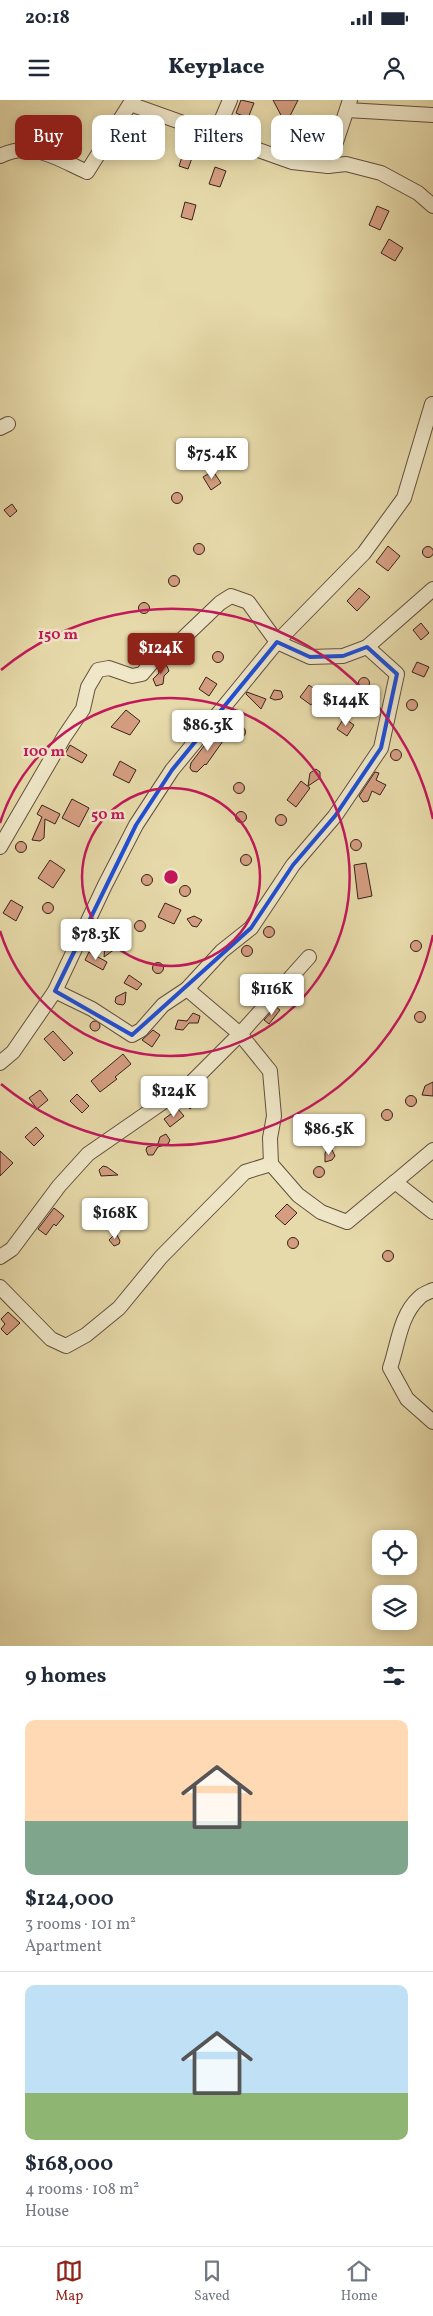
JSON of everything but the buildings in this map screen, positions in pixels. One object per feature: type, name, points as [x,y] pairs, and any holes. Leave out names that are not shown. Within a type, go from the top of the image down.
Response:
[{"type":"street","points":[[224,115],[230,100]]},
{"type":"street","points":[[0,156],[13,149],[38,150],[87,172],[128,101],[175,119]]},
{"type":"street","points":[[328,166],[349,105],[433,115]]},
{"type":"street","points":[[261,151],[292,162],[328,166],[346,164],[381,173],[418,194],[433,206]]},
{"type":"street","points":[[0,1063],[13,1052],[56,991],[105,885],[136,826],[172,770],[277,642],[364,553],[404,498],[432,404]]},
{"type":"street","points":[[0,847],[64,737],[83,709],[88,687],[98,670],[109,668],[132,676],[142,674],[153,660],[176,646],[220,603],[231,596],[248,602],[277,642],[310,657],[343,656],[367,647],[433,589]]},
{"type":"street","points":[[56,991],[92,1009],[132,1036],[141,1030],[162,1005],[187,989],[222,951],[250,928],[293,865],[335,816],[381,748],[397,674],[367,647]]},
{"type":"street","points":[[0,1257],[12,1249],[59,1186],[88,1154],[192,1082],[240,1034],[309,957]]},
{"type":"street","points":[[187,989],[240,1034],[270,1071],[274,1116],[270,1138],[271,1164],[298,1195],[321,1212],[347,1222],[433,1150]]},
{"type":"street","points":[[0,1287],[51,1339],[66,1346],[86,1335],[120,1308],[161,1257],[246,1172],[271,1164]]},
{"type":"street","points":[[395,1182],[433,1212]]},
{"type":"street","points":[[433,1290],[419,1298],[402,1324],[390,1368],[407,1398],[433,1422]]},
{"type":"highlighted area","points":[[277,642],[310,657],[343,656],[367,647],[397,674],[381,748],[335,816],[293,865],[251,928],[132,1035],[55,991],[136,825],[172,770]]}]
